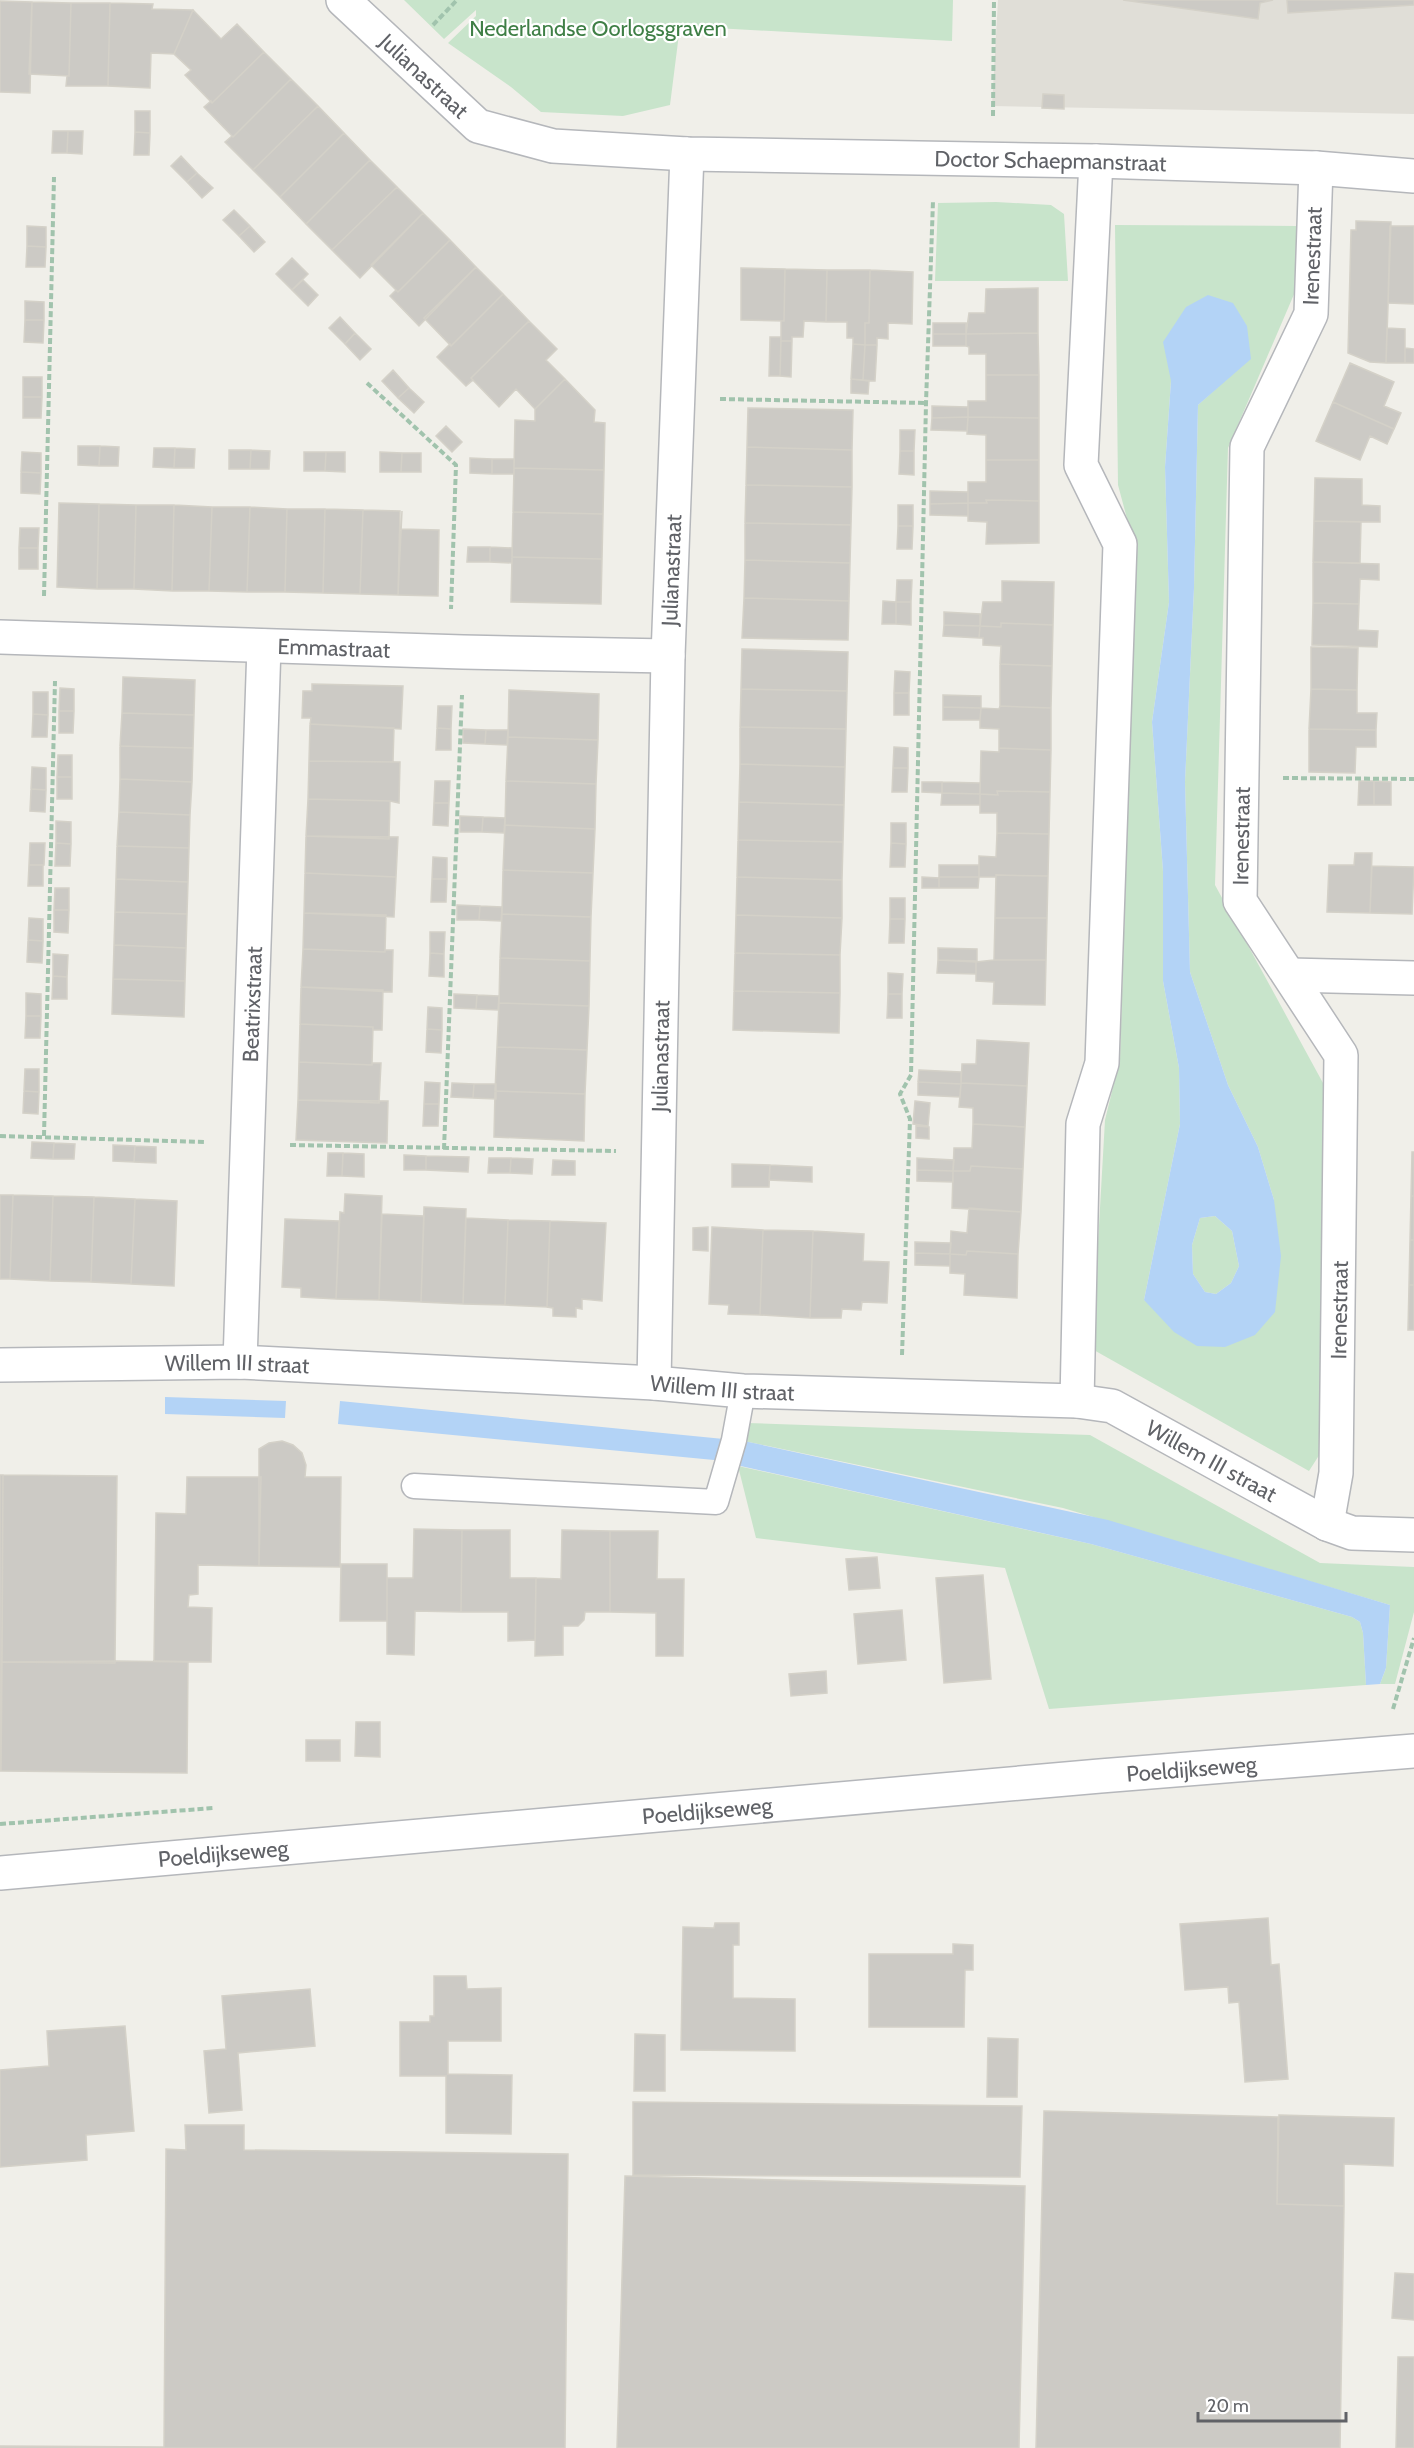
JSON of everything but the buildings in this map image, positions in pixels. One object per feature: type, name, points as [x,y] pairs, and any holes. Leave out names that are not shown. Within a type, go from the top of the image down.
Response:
[{"type":"street","name":"Julianastraat","points":[[343,0],[478,126],[553,146],[687,154],[668,656],[654,1383]]},
{"type":"street","name":"Doctor Schaepmanstraat","points":[[687,154],[1096,161],[1316,168],[1414,176]]},
{"type":"street","points":[[1077,1401],[1083,1124],[1102,1063],[1120,544],[1081,465],[1096,161]]},
{"type":"street","name":"Irenestraat","points":[[1316,168],[1311,314],[1247,447],[1240,901],[1341,1055],[1336,1473],[1327,1524]]},
{"type":"street","name":"Emmastraat","points":[[0,637],[457,652],[668,656]]},
{"type":"street","name":"Beatrixstraat","points":[[240,1362],[264,646]]},
{"type":"street","points":[[1290,975],[1414,978]]},
{"type":"street","name":"Willem III straat","points":[[0,1365],[240,1362],[654,1383],[743,1390],[1077,1401],[1113,1406],[1327,1524],[1352,1533],[1414,1535]]},
{"type":"street","name":"Poeldijkseweg","points":[[0,1873],[1089,1777],[1414,1751]]},
{"type":"lane","points":[[414,1486],[716,1502],[734,1440],[743,1390]]},
{"type":"path","points":[[992,158],[994,0]]},
{"type":"path","points":[[901,1394],[910,1119],[900,1094],[911,1075],[926,403],[934,158]]},
{"type":"path","points":[[44,1136],[54,177]]},
{"type":"path","points":[[368,383],[456,465],[457,652],[444,1149]]},
{"type":"path","points":[[679,398],[926,403]]},
{"type":"path","points":[[1242,777],[1414,779]]},
{"type":"path","points":[[0,1136],[444,1149],[658,1152]]},
{"type":"path","points":[[1392,1712],[1414,1638]]},
{"type":"shaded area","points":[[998,0],[1414,0],[1414,114],[992,106]]},
{"type":"green space","name":"Nederlandse Oorlogsgraven","points":[[404,0],[953,0],[952,41],[680,26],[670,105],[623,116],[541,112],[511,87],[448,43],[476,16],[476,10],[444,39]]},
{"type":"green space","points":[[996,202],[1051,205],[1064,214],[1068,281],[935,281],[938,203]]},
{"type":"green space","points":[[1115,225],[1296,226],[1298,285],[1228,448],[1215,885],[1329,1094],[1325,1446],[1309,1471],[1092,1349],[1105,1120],[1120,1059],[1136,552],[1118,485]],"holes":[[[1171,381],[1218,387],[1198,405],[1194,588],[1185,782],[1190,972],[1228,1085],[1258,1147],[1274,1200],[1225,1347],[1144,1300],[1180,1124],[1179,1068],[1163,981],[1163,871],[1152,722],[1169,602],[1165,467]]]},
{"type":"green space","points":[[1215,1216],[1232,1231],[1239,1266],[1231,1283],[1216,1294],[1205,1292],[1193,1274],[1192,1245],[1200,1218]]},
{"type":"green space","points":[[747,1423],[1090,1435],[1320,1563],[1414,1567],[1414,1612],[1395,1684],[1380,1684],[1386,1668],[1390,1605],[1063,1508],[744,1441]]},
{"type":"green space","points":[[738,1466],[1091,1544],[1352,1617],[1360,1622],[1363,1633],[1366,1685],[1049,1709],[1005,1568],[756,1538]]},
{"type":"water","points":[[1208,295],[1233,303],[1247,326],[1251,359],[1198,405],[1194,588],[1185,782],[1190,972],[1228,1085],[1258,1147],[1274,1200],[1281,1256],[1275,1312],[1255,1335],[1225,1347],[1197,1346],[1174,1332],[1144,1300],[1180,1124],[1179,1068],[1163,981],[1163,871],[1152,722],[1169,602],[1165,467],[1171,381],[1163,342],[1186,307]],"holes":[[[1215,1216],[1232,1231],[1239,1266],[1231,1283],[1216,1294],[1205,1292],[1193,1274],[1192,1245],[1200,1218]]]},
{"type":"water","points":[[165,1397],[286,1401],[285,1418],[165,1414]]},
{"type":"water","points":[[340,1401],[744,1441],[1108,1520],[1390,1605],[1386,1668],[1380,1684],[1366,1685],[1363,1633],[1360,1622],[1352,1617],[1091,1544],[714,1460],[338,1424]]}]
